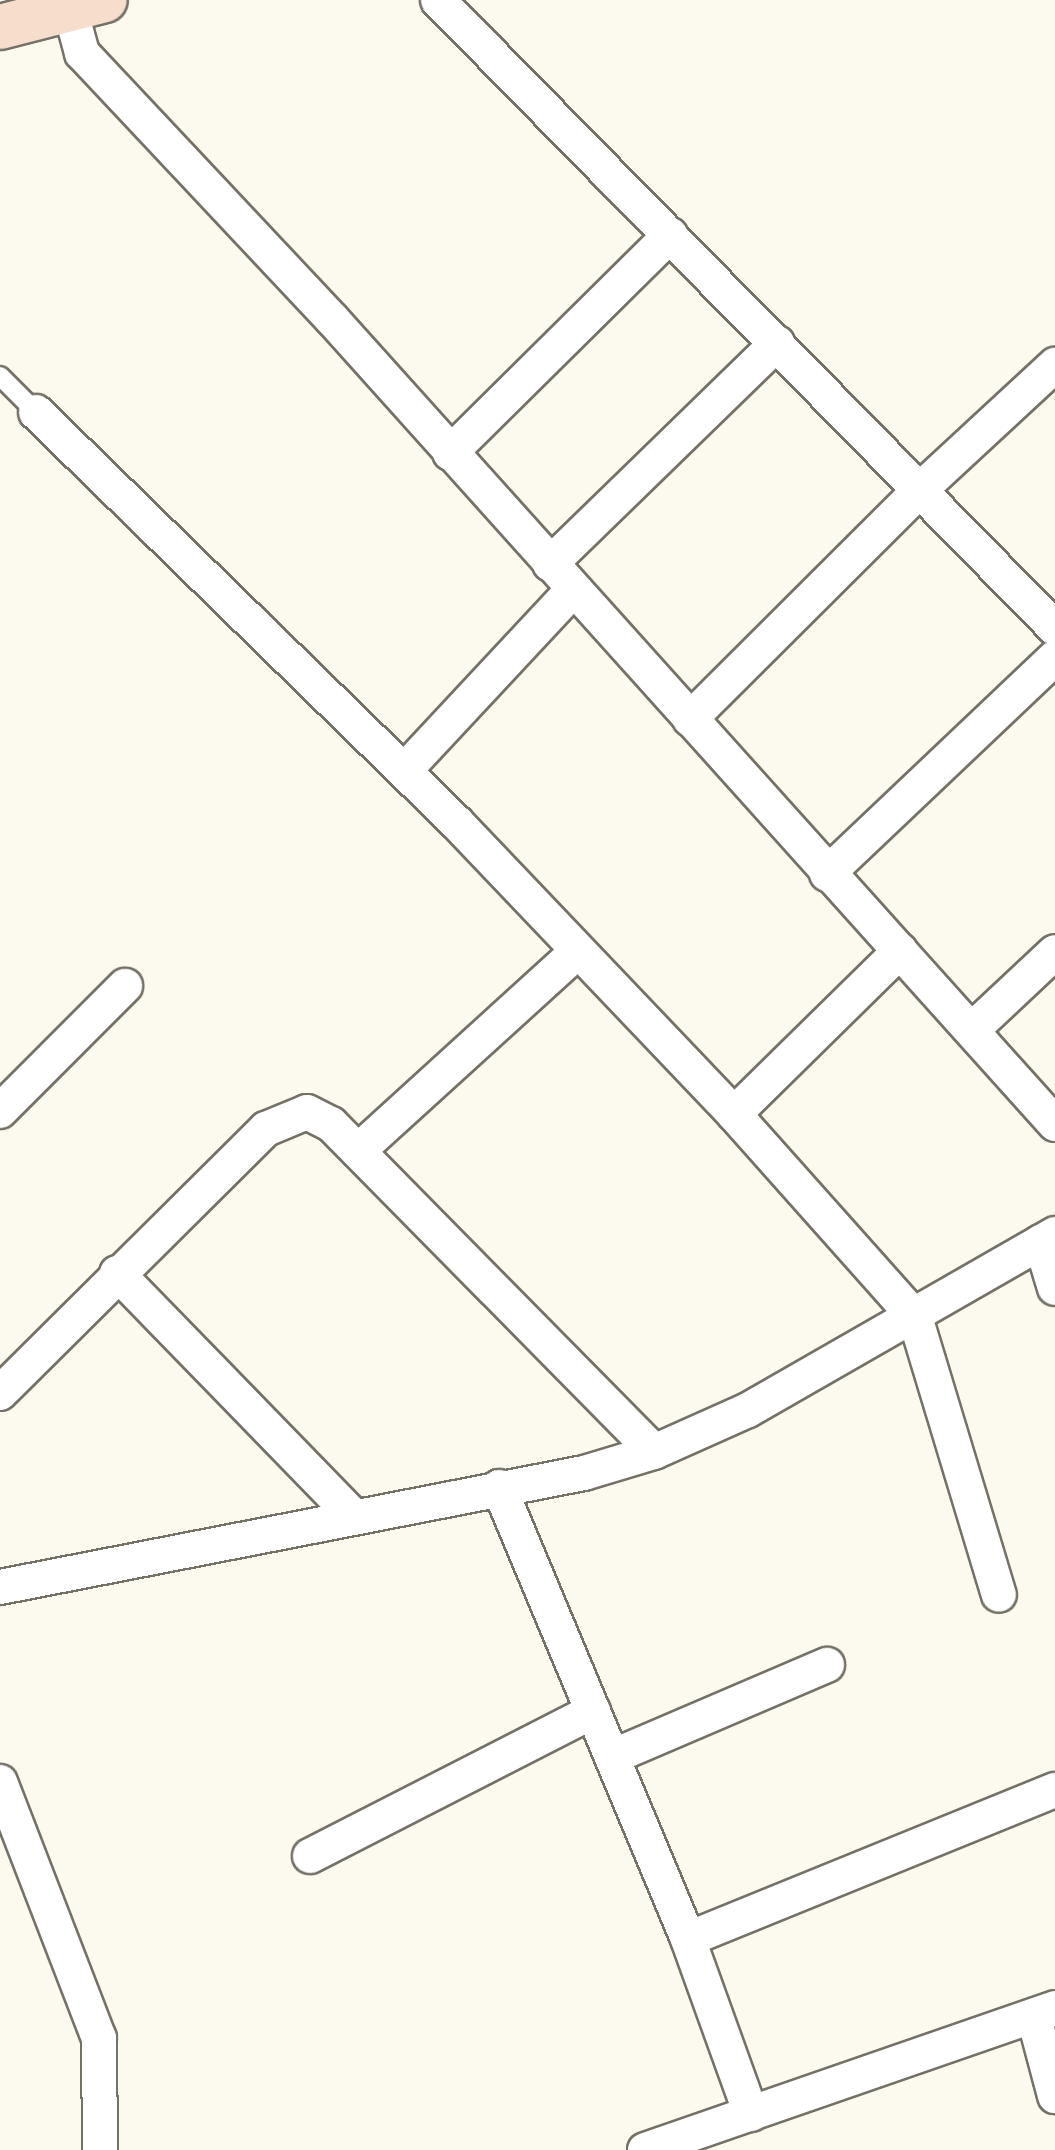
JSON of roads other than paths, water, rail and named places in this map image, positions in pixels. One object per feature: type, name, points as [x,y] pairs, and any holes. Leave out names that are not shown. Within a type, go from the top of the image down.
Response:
[{"type":"street","points":[[438,0],[1055,628]]},
{"type":"street","points":[[0,27],[88,5],[82,53],[450,453],[827,874],[973,1029],[1055,1124]]},
{"type":"street","points":[[450,453],[670,235]]},
{"type":"street","points":[[550,564],[777,343]]},
{"type":"street","points":[[690,719],[921,489],[1055,365]]},
{"type":"street","points":[[36,412],[405,770],[734,1114],[915,1317],[999,1595]]},
{"type":"street","points":[[405,770],[573,590]]},
{"type":"street","points":[[827,874],[1055,658]]},
{"type":"street","points":[[358,1151],[578,951]]},
{"type":"street","points":[[734,1114],[900,951]]},
{"type":"street","points":[[973,1029],[1055,952]]},
{"type":"street","points":[[0,1111],[125,986]]},
{"type":"street","points":[[0,1393],[117,1273],[266,1129],[307,1112],[331,1124],[654,1452]]},
{"type":"street","points":[[0,1587],[352,1515],[584,1473],[654,1452],[748,1410],[1048,1238],[1055,1288]]},
{"type":"street","points":[[117,1273],[352,1515]]},
{"type":"street","points":[[499,1487],[688,1939],[751,2114]]},
{"type":"street","points":[[612,1757],[827,1665]]},
{"type":"street","points":[[310,1856],[593,1711]]},
{"type":"street","points":[[0,1782],[99,2038],[100,2150]]},
{"type":"street","points":[[688,1939],[1055,1790]]},
{"type":"street","points":[[645,2150],[1044,2012],[1055,2096]]},
{"type":"lane","points":[[0,376],[36,412]]}]
